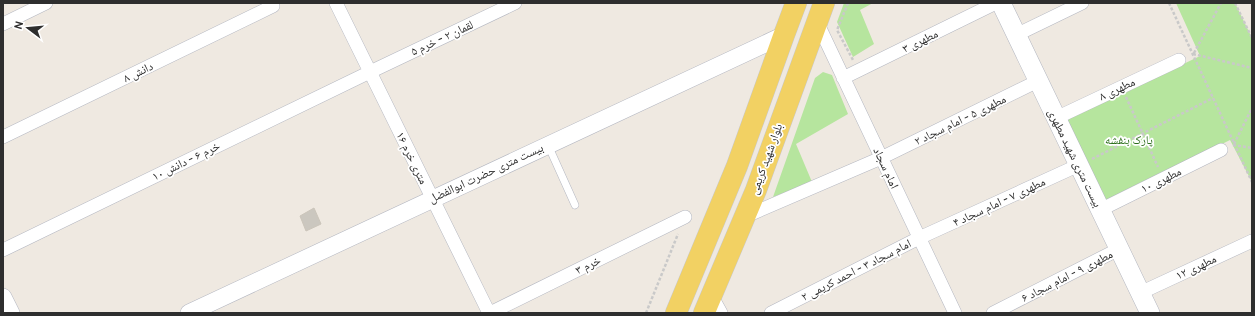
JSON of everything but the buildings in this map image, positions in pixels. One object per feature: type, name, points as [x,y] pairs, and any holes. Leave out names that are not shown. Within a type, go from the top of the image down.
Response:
[{"type":"main road","name":"بلوار شهید کریمی","points":[[676,313],[737,166],[796,3]]},
{"type":"main road","name":"بلوار شهید کریمی","points":[[712,307],[824,3]]},
{"type":"main road","name":"بیست متری شهید مطهری","points":[[1001,3],[1150,313]]},
{"type":"street","points":[[3,24],[46,3]]},
{"type":"street","name":"۱۶ متری خرم","points":[[336,3],[489,313]]},
{"type":"street","name":"لقمان ۲ - خرم ۵","points":[[370,72],[515,3]]},
{"type":"street","name":"مطهری ۳","points":[[843,78],[996,3]]},
{"type":"street","points":[[1016,35],[1082,3]]},
{"type":"street","name":"دانش ۸","points":[[3,137],[275,4]]},
{"type":"street","name":"امام سجاد","points":[[817,22],[955,313]]},
{"type":"street","name":"بیست متری حضرت ابوالفضل","points":[[189,313],[432,198],[784,35]]},
{"type":"street","name":"مطهری ۸","points":[[1056,118],[1179,60]]},
{"type":"street","name":"خرم ۶ - دانش ۱۰","points":[[3,250],[370,72]]},
{"type":"street","name":"مطهری ۵ - امام سجاد ۲","points":[[744,217],[881,158],[1038,81]]},
{"type":"street","name":"مطهری ۱۰","points":[[1100,210],[1221,150]]},
{"type":"street","name":"مطهری ۷ - امام سجاد ۴","points":[[920,238],[1079,165]]},
{"type":"street","name":"خرم ۳","points":[[489,313],[685,217]]},
{"type":"street","name":"امام سجاد ۳ - احمد کریمی ۲","points":[[771,313],[920,238]]},
{"type":"street","name":"مطهری ۱۲","points":[[1140,293],[1252,240]]},
{"type":"street","name":"مطهری ۹ - امام سجاد ۶","points":[[993,313],[1119,249]]},
{"type":"street","points":[[3,297],[11,313]]},
{"type":"lane","points":[[548,145],[575,206]]},
{"type":"path","points":[[848,3],[837,30],[858,71]]},
{"type":"path","points":[[1169,3],[1252,182]]},
{"type":"path","points":[[1193,54],[1221,3]]},
{"type":"path","points":[[1235,3],[1252,38]]},
{"type":"path","points":[[1179,60],[1193,54],[1252,68]]},
{"type":"path","points":[[1122,87],[1164,178]]},
{"type":"path","points":[[1079,165],[1213,98]]},
{"type":"path","points":[[1234,144],[1252,108]]},
{"type":"path","points":[[1234,144],[1252,148]]},
{"type":"path","points":[[646,313],[685,217]]},
{"type":"green space","points":[[844,3],[873,3],[860,10],[874,44],[853,57],[837,22]]},
{"type":"green space","name":"پارک بنفشه","points":[[1176,3],[1235,3],[1252,38],[1252,182],[1230,140],[1106,202],[1065,121],[1200,56]]},
{"type":"green space","points":[[823,72],[832,75],[848,114],[796,144],[812,182],[773,197],[815,78]]}]
